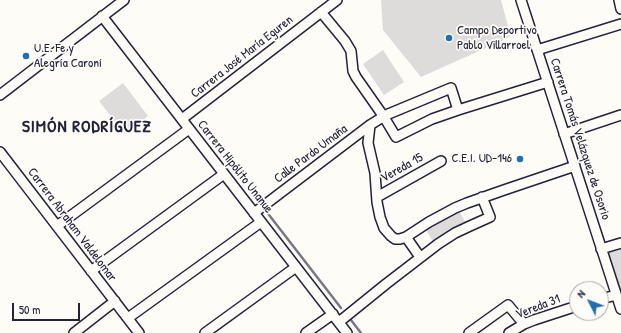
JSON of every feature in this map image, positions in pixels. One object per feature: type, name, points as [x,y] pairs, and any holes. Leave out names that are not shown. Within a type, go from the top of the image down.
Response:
[{"type":"street","points":[[0,95],[124,0]]},
{"type":"street","name":"Carrera José María Eguren","points":[[182,119],[337,0]]},
{"type":"street","name":"Carrera Tomás Velázquez de Osorio","points":[[521,0],[621,309]]},
{"type":"street","points":[[619,0],[621,9]]},
{"type":"street","points":[[321,12],[345,41],[350,51],[353,71],[356,77],[396,137],[422,124],[458,110],[548,82]]},
{"type":"street","name":"Carrera Hipólito Unanue","points":[[102,16],[347,333]]},
{"type":"street","points":[[537,50],[621,24]]},
{"type":"street","name":"Calle Pardo Umaña","points":[[254,213],[370,125],[384,117],[450,88],[458,110]]},
{"type":"street","points":[[564,134],[621,115]]},
{"type":"street","points":[[370,125],[368,143],[375,173],[380,218],[384,228],[395,239],[406,238],[429,222],[461,205],[575,166]]},
{"type":"street","points":[[57,226],[189,129]]},
{"type":"street","name":"Carrera Abraham Valdelomar","points":[[0,152],[139,333]]},
{"type":"street","name":"Vereda 15","points":[[377,197],[441,161]]},
{"type":"street","points":[[91,271],[224,174]]},
{"type":"street","points":[[339,322],[420,258],[455,233],[490,218],[482,197]]},
{"type":"street","points":[[128,318],[261,222]]},
{"type":"street","points":[[406,238],[420,258]]},
{"type":"street","points":[[602,249],[621,243]]},
{"type":"street","points":[[205,333],[296,267]]},
{"type":"street","points":[[609,296],[616,294]]},
{"type":"street","points":[[74,333],[115,301]]},
{"type":"street","name":"Vereda 31","points":[[469,333],[508,305],[524,324]]},
{"type":"street","name":"Vereda 31","points":[[509,333],[524,324],[569,308]]},
{"type":"street","points":[[306,333],[333,314]]},
{"type":"shaded area","name":"Campo Deportivo Pablo Villarroel","points":[[381,0],[501,0],[510,36],[421,77],[383,30]]},
{"type":"shaded area","points":[[383,50],[404,82],[384,95],[363,64]]},
{"type":"shaded area","points":[[123,83],[148,116],[125,134],[99,101]]},
{"type":"shaded area","points":[[458,209],[467,225],[434,244],[425,228]]},
{"type":"shaded area","points":[[621,243],[621,309],[601,249]]},
{"type":"waterway","points":[[266,211],[341,308]]},
{"type":"waterway","points":[[351,320],[361,333]]},
{"type":"place","name":"Campo Deportivo Pablo Villarroel","points":[[449,38]]},
{"type":"place","name":"U.E. Fe y Alegría Caroní","points":[[26,56]]},
{"type":"place","name":"C.E.I. UD-146","points":[[520,159]]},
{"type":"district","name":"SIMÓN RODRÍGUEZ","points":[[87,127]]}]
